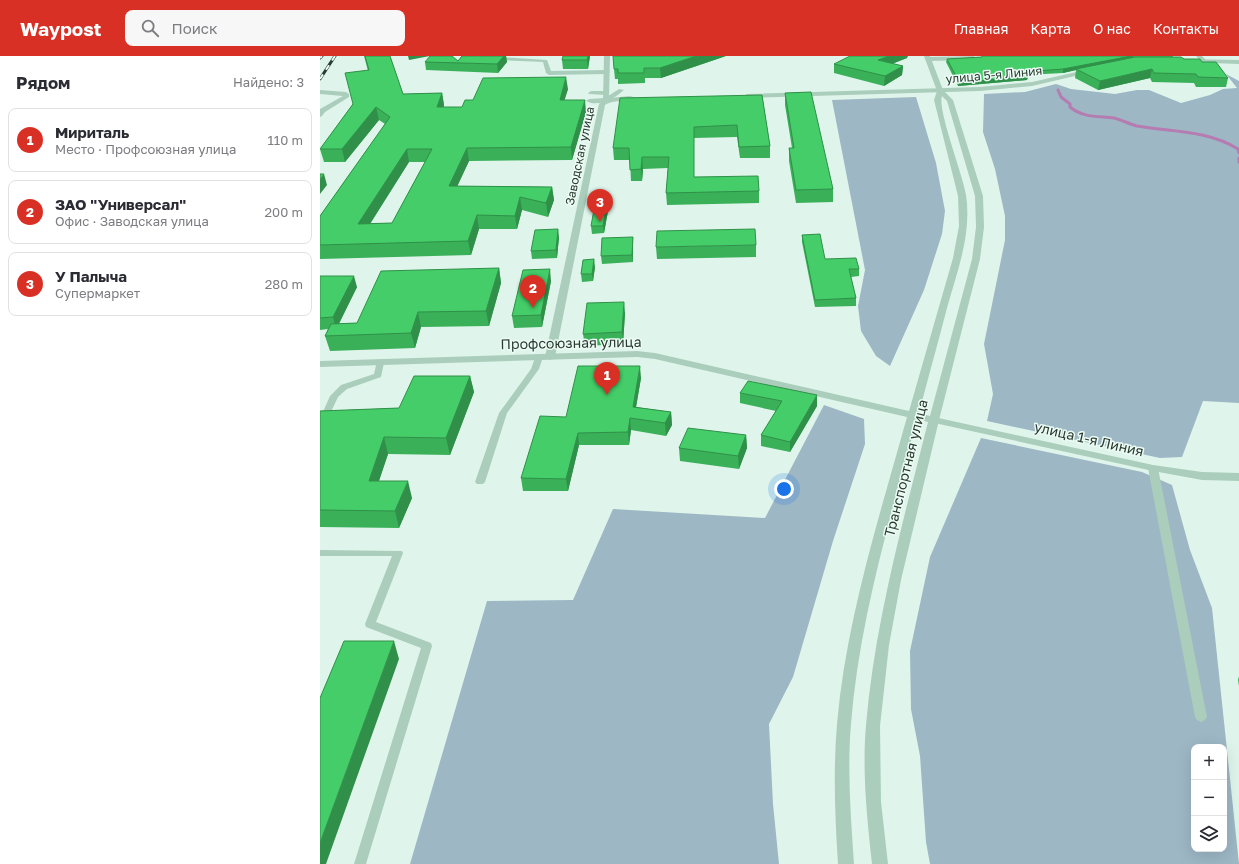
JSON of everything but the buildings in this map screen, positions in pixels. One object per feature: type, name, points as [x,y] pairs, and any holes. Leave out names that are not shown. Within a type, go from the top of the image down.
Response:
[{"type":"street","points":[[606,97],[607,56]]},
{"type":"street","name":"Транспортная улица","points":[[880,864],[873,802],[873,734],[882,645],[895,580],[934,420],[976,259],[980,227],[978,196],[972,169],[950,100],[940,91],[928,58]]},
{"type":"street","points":[[1181,61],[1201,59],[1239,62]]},
{"type":"street","name":"улица 5-я Линия","points":[[940,91],[1026,84],[1096,70]]},
{"type":"street","points":[[729,94],[940,91]]},
{"type":"street","name":"Транспортная улица","points":[[846,864],[842,805],[844,724],[855,645],[870,574],[957,258],[962,226],[963,211],[959,182],[937,100],[940,91]]},
{"type":"street","points":[[320,92],[346,94],[346,97],[322,111],[320,115]]},
{"type":"street","name":"Заводская улица","points":[[550,357],[602,104],[606,97],[640,98]]},
{"type":"street","name":"Профсоюзная улица","points":[[320,364],[637,354],[655,356],[934,420]]},
{"type":"street","name":"улица 1-я Линия","points":[[934,420],[1153,468],[1202,476],[1239,477]]},
{"type":"lane","points":[[928,58],[972,58],[971,56]]},
{"type":"lane","points":[[500,59],[545,61],[549,73],[607,72]]},
{"type":"lane","points":[[589,101],[606,97],[621,90]]},
{"type":"lane","points":[[591,93],[606,97]]},
{"type":"lane","points":[[480,482],[503,413],[535,369],[538,357]]},
{"type":"lane","points":[[326,414],[334,396],[344,387],[378,375],[380,363]]},
{"type":"lane","points":[[1153,468],[1200,717]]},
{"type":"lane","points":[[320,553],[398,553],[370,624],[427,646],[360,864]]},
{"type":"shaded area","points":[[1226,74],[1239,81],[1239,403],[1203,401],[1182,457],[1160,458],[987,421],[993,394],[984,344],[1005,240],[1005,216],[995,169],[983,132],[984,94],[1025,92],[1056,84],[1071,89],[1115,94],[1137,90],[1149,90],[1181,103],[1210,95],[1223,89],[1237,88]]},
{"type":"shaded area","points":[[916,97],[936,163],[945,211],[942,234],[924,290],[890,366],[876,356],[861,331],[858,306],[865,270],[832,100]]},
{"type":"shaded area","points":[[824,405],[864,419],[865,444],[833,541],[793,677],[769,724],[773,804],[779,864],[410,864],[487,601],[573,600],[613,509],[765,518]]},
{"type":"shaded area","points":[[981,438],[1142,472],[1172,485],[1190,550],[1212,608],[1226,744],[1191,744],[1191,852],[1227,852],[1227,750],[1239,864],[930,864],[926,842],[920,756],[911,709],[910,651],[930,557]]},
{"type":"waterway","points":[[1058,90],[1061,97],[1070,104],[1070,107],[1085,115],[1114,118],[1137,126],[1202,135],[1226,143],[1238,149],[1239,153]]},
{"type":"railway","points":[[320,79],[335,56]]},
{"type":"place","name":"У Палыча","points":[[600,222]]},
{"type":"place","name":"ЗАО \"Универсал\"","points":[[533,308]]},
{"type":"place","name":"Мириталь","points":[[607,395]]}]
